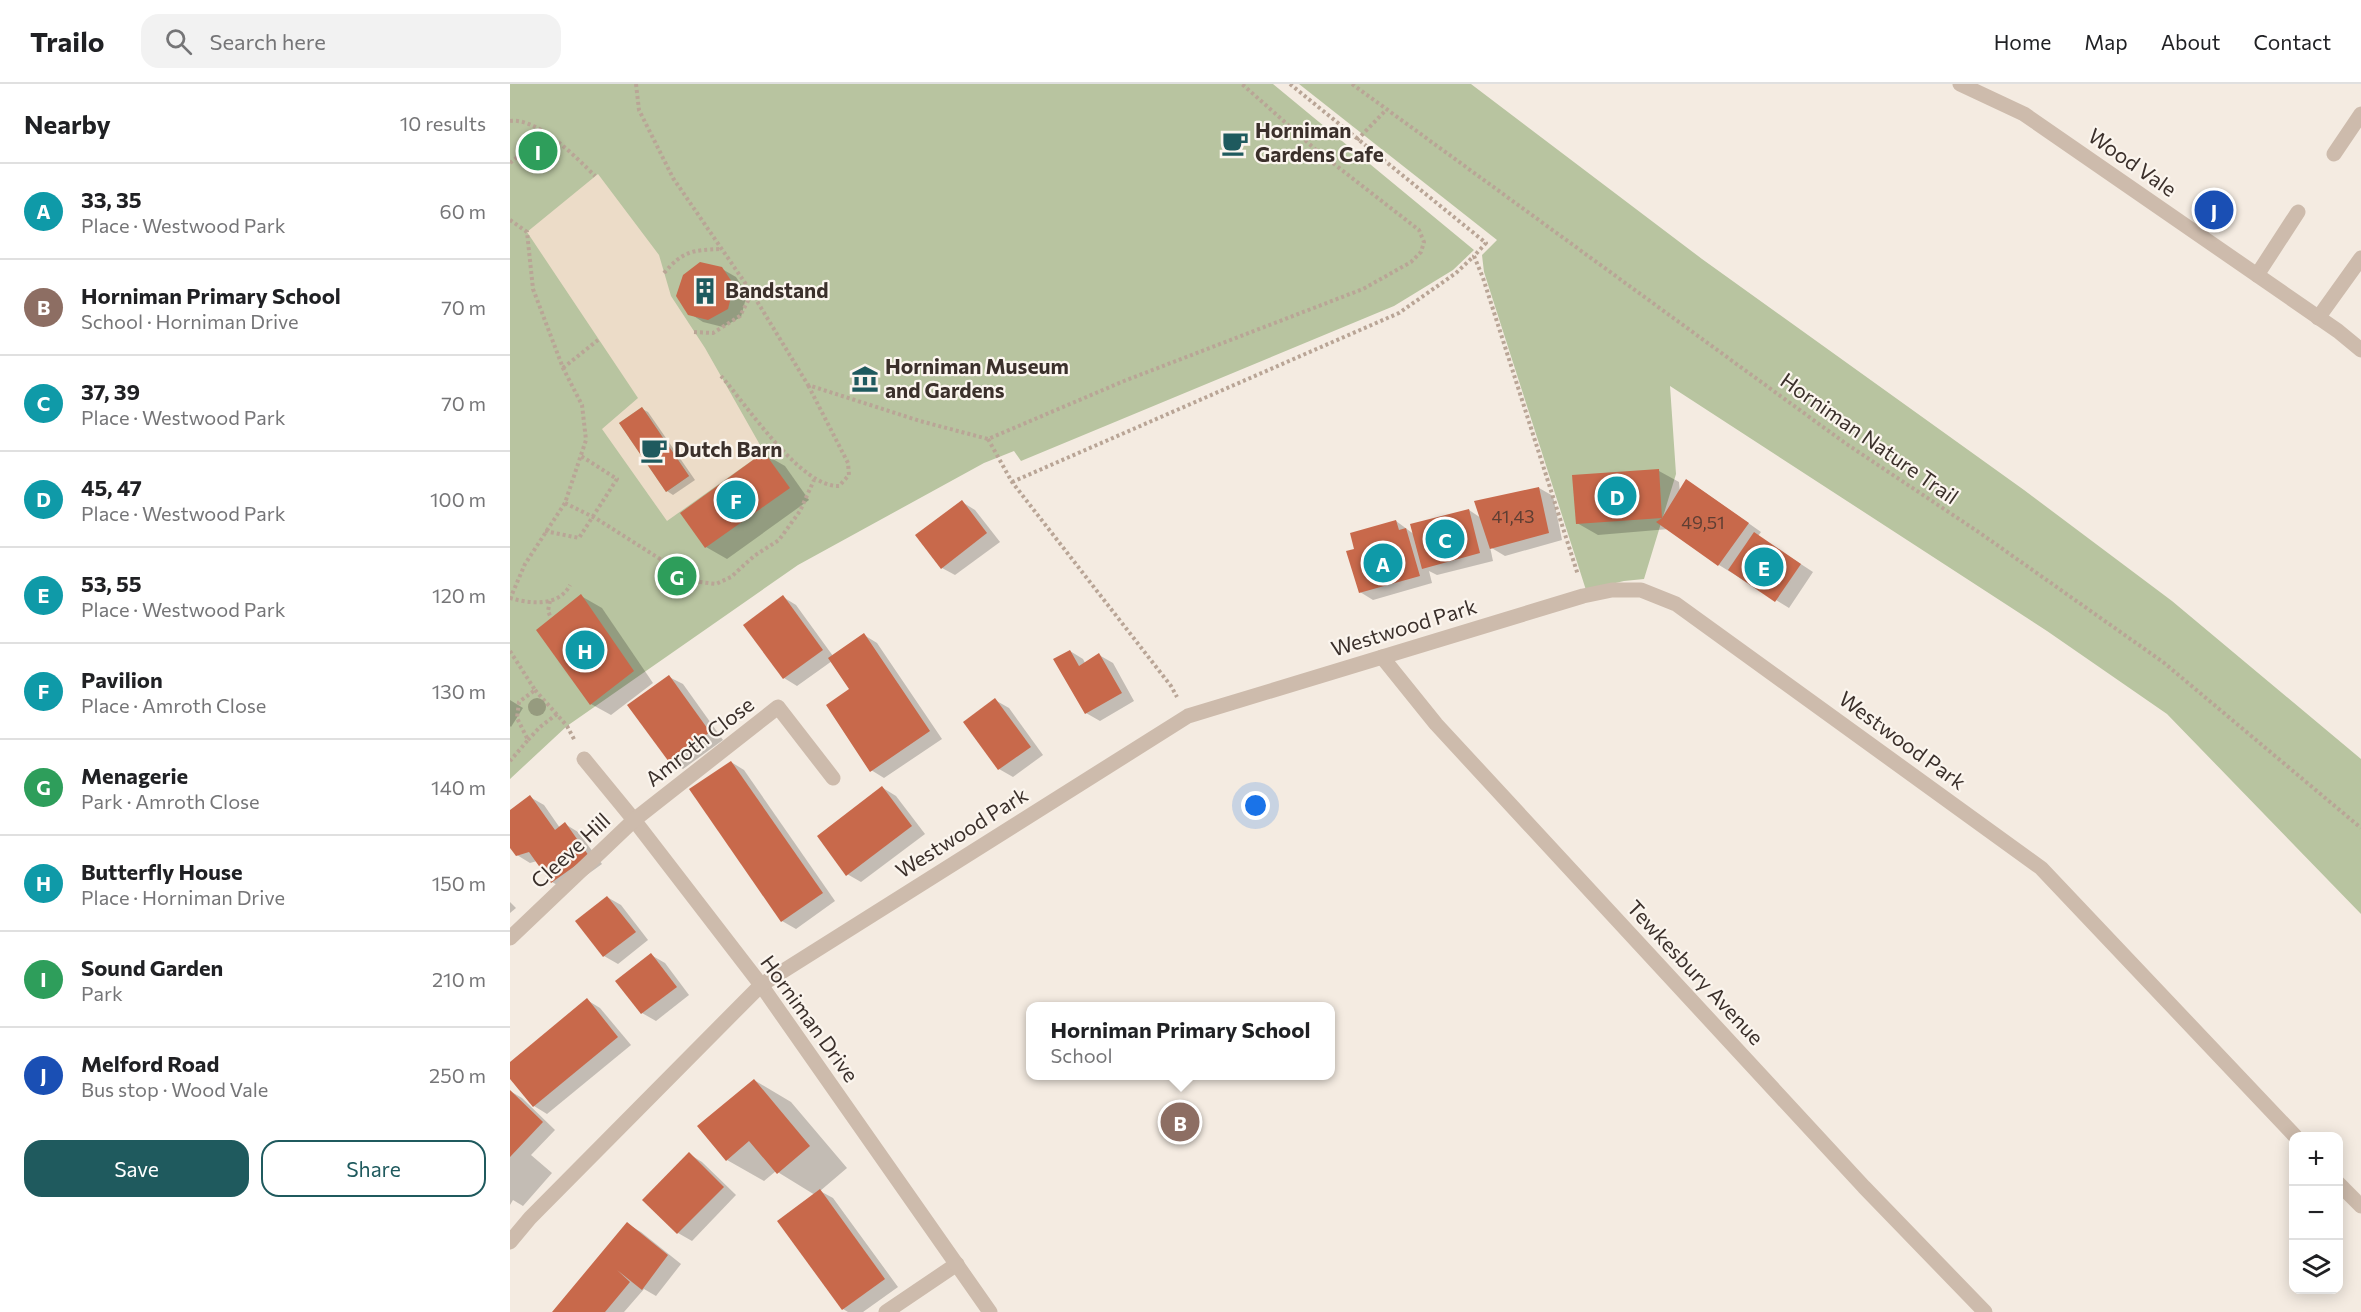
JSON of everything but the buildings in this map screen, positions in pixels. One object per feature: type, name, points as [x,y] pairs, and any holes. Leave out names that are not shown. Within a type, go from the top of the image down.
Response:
[{"type":"street","name":"Wood Vale","points":[[1960,84],[2024,114],[2361,350]]},
{"type":"street","points":[[2334,154],[2361,114]]},
{"type":"street","points":[[2257,275],[2298,212]]},
{"type":"street","points":[[2318,318],[2361,258]]},
{"type":"street","name":"Westwood Park","points":[[510,1242],[530,1218],[761,985],[1188,716],[1583,596],[1612,590],[1641,590],[1676,604],[2041,868],[2290,1132]]},
{"type":"street","name":"Tewkesbury Avenue","points":[[1382,657],[1436,724],[1864,1186],[1985,1312]]},
{"type":"street","name":"Amroth Close","points":[[634,820],[778,707],[833,778]]},
{"type":"street","name":"Horniman Drive","points":[[584,759],[761,985],[990,1312]]},
{"type":"street","name":"Cleeve Hill","points":[[510,938],[634,820]]},
{"type":"street","points":[[2341,1186],[2361,1206]]},
{"type":"street","points":[[886,1312],[957,1264]]},
{"type":"path","points":[[636,84],[639,110],[673,178],[752,293],[808,385],[848,463],[849,475],[839,486],[814,480],[778,447],[721,376]]},
{"type":"path","points":[[808,385],[920,421],[988,439],[1124,381],[1363,290],[1411,262],[1421,252],[1424,242],[1419,230],[1316,150],[1242,84]]},
{"type":"path","points":[[1012,482],[1399,313],[1456,273],[1486,243],[1290,84]]},
{"type":"path","name":"Horniman Nature Trail","points":[[1352,84],[1845,443],[1980,533],[2163,662],[2361,828]]},
{"type":"path","points":[[1357,140],[1386,110]]},
{"type":"path","points":[[510,121],[518,120],[545,133],[578,159],[595,176]]},
{"type":"path","points":[[510,163],[545,133]]},
{"type":"path","points":[[510,220],[527,232],[533,289],[563,368],[582,405],[586,440],[565,503],[525,564],[510,598],[528,603],[550,601],[567,591],[570,585]]},
{"type":"path","points":[[664,273],[674,262],[694,250],[721,249]]},
{"type":"path","points":[[1474,256],[1577,570],[1583,596]]},
{"type":"path","points":[[694,332],[713,333],[740,316],[752,293]]},
{"type":"path","points":[[563,368],[598,340]]},
{"type":"path","points":[[988,439],[1012,482],[1171,686],[1188,716]]},
{"type":"path","points":[[545,531],[579,538],[617,479],[581,456]]},
{"type":"path","points":[[565,503],[592,516],[679,571],[700,582],[716,584],[730,577],[754,556],[779,540],[800,511],[814,480]]},
{"type":"path","points":[[550,601],[548,611],[551,618]]},
{"type":"path","points":[[510,651],[535,690],[567,726],[584,759]]},
{"type":"path","points":[[528,740],[517,718],[519,702],[535,690]]},
{"type":"path","points":[[510,761],[540,727],[557,714]]},
{"type":"green space","name":"Horniman Museum and Gardens","points":[[510,84],[1273,84],[1474,250],[1453,270],[1394,306],[1021,461],[1014,451],[984,463],[798,565],[567,726],[510,779]]},
{"type":"green space","points":[[1299,84],[1471,84],[1702,259],[2024,490],[2172,601],[2361,759],[2361,914],[2167,714],[2047,631],[1670,386],[1676,474],[1644,579],[1586,590],[1484,272],[1482,255],[1497,240]]},
{"type":"shaded area","points":[[598,174],[659,255],[671,296],[705,348],[764,452],[667,521],[602,429],[638,398],[527,232]],"holes":[[[642,407],[689,476],[666,492],[619,423]]]},
{"type":"place","name":"Horniman Gardens Cafe","points":[[1235,143]]},
{"type":"place","name":"Sound Garden","points":[[538,151]]},
{"type":"place","name":"Melford Road","points":[[2214,210]]},
{"type":"place","name":"Bandstand","points":[[705,291]]},
{"type":"place","name":"Horniman Museum and Gardens","points":[[865,379]]},
{"type":"place","name":"Dutch Barn","points":[[654,450]]},
{"type":"place","name":"45, 47","points":[[1617,496]]},
{"type":"place","name":"Pavilion","points":[[736,500]]},
{"type":"place","name":"37, 39","points":[[1445,539]]},
{"type":"place","name":"33, 35","points":[[1383,563]]},
{"type":"place","name":"53, 55","points":[[1764,567]]},
{"type":"place","name":"Menagerie","points":[[677,576]]},
{"type":"place","name":"Butterfly House","points":[[585,650]]},
{"type":"place","name":"Horniman Primary School","points":[[1180,1122]]}]
